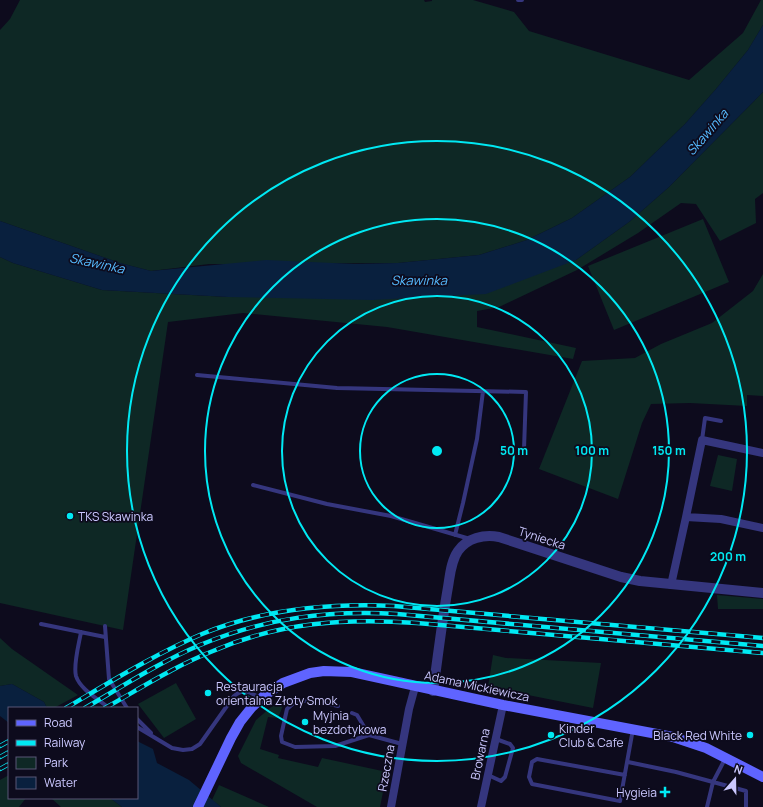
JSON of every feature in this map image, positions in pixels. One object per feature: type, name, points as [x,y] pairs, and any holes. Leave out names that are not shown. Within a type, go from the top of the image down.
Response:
[{"type":"main road","name":"Adama Mickiewicza","points":[[198,807],[240,722],[260,699],[277,686],[289,680],[310,673],[324,671],[352,672],[433,691],[634,729],[684,740],[725,757],[763,777]]},
{"type":"street","points":[[672,585],[702,440],[763,453]]},
{"type":"street","points":[[686,516],[721,519],[763,528]]},
{"type":"street","name":"Tyniecka","points":[[472,540],[485,536],[499,537],[621,577],[640,581],[763,593]]},
{"type":"street","points":[[433,691],[451,568],[460,548],[472,540]]},
{"type":"street","name":"Rzeczna","points":[[391,807],[410,703],[415,687]]},
{"type":"street","name":"Browarna","points":[[481,807],[503,705]]},
{"type":"lane","points":[[197,375],[337,388],[526,392],[524,449]]},
{"type":"lane","points":[[455,535],[477,439],[483,391]]},
{"type":"lane","points":[[702,440],[705,418],[721,421]]},
{"type":"lane","points":[[253,485],[327,504],[391,516],[472,540]]},
{"type":"lane","points":[[41,624],[105,637]]},
{"type":"lane","points":[[105,626],[109,679],[126,707]]},
{"type":"lane","points":[[81,632],[75,667],[76,676],[81,685],[108,707]]},
{"type":"lane","points":[[138,728],[172,748],[183,750],[192,749],[200,744],[234,696],[238,693],[248,691],[260,699]]},
{"type":"lane","points":[[338,706],[317,701],[296,701],[287,709],[281,736],[282,742],[296,747],[335,746],[368,735],[402,744]]},
{"type":"lane","points":[[352,713],[357,715],[368,735]]},
{"type":"lane","points":[[138,720],[155,738]]},
{"type":"lane","points":[[625,775],[537,759],[532,762],[530,777],[532,784],[620,801],[634,729]]},
{"type":"lane","points":[[488,775],[501,781],[505,777],[513,748],[510,744],[496,739]]},
{"type":"lane","points":[[707,807],[713,782],[725,757]]},
{"type":"lane","points":[[628,762],[676,772],[746,791],[746,807]]},
{"type":"green space","points":[[20,0],[424,0],[425,2],[432,0],[473,0],[514,12],[529,31],[689,80],[743,33],[761,0],[763,0],[763,25],[748,50],[716,89],[685,124],[630,177],[572,218],[527,240],[479,255],[398,263],[209,264],[151,271],[120,263],[0,221],[0,30],[10,19]]},
{"type":"green space","points":[[763,92],[763,193],[755,199],[756,223],[720,241],[696,204],[681,203],[638,233],[577,270],[499,307],[477,311],[477,327],[576,348],[573,359],[387,327],[243,313],[168,322],[123,630],[0,603],[0,257],[13,263],[102,290],[228,297],[576,260],[629,222],[669,187]]},
{"type":"green space","points":[[703,219],[729,282],[614,330],[588,266]]},
{"type":"green space","points":[[763,274],[763,396],[747,395],[747,406],[690,403],[651,404],[642,423],[618,499],[539,469],[582,361],[635,358],[661,344],[712,323],[753,291]]},
{"type":"green space","points":[[718,455],[737,459],[732,491],[710,486]]},
{"type":"green space","points":[[717,595],[763,599],[763,609],[718,609]]},
{"type":"green space","points":[[0,638],[12,649],[78,695],[56,707],[46,707],[44,702],[12,684],[0,686]]},
{"type":"green space","points":[[493,655],[506,658],[601,663],[593,708],[488,687]]},
{"type":"green space","points":[[176,683],[196,719],[164,738],[138,704]]},
{"type":"green space","points":[[286,698],[278,718],[268,717],[260,749],[279,755],[278,758],[318,767],[322,758],[387,772],[380,807],[317,807],[241,763],[238,756],[256,720],[270,708]]},
{"type":"green space","points":[[8,776],[8,799],[25,799],[19,807],[0,807],[0,780]]},
{"type":"green space","points":[[219,785],[269,807],[221,807],[212,800]]},
{"type":"green space","points":[[52,799],[111,799],[122,807],[61,807]]},
{"type":"water","name":"Skawinka","points":[[763,25],[763,92],[669,187],[629,222],[576,260],[486,294],[372,300],[228,297],[102,290],[13,263],[0,257],[0,221],[120,263],[151,271],[266,260],[355,264],[398,263],[479,255],[527,240],[572,218],[630,177],[685,124],[716,89],[748,50]]},
{"type":"water","points":[[12,684],[44,702],[46,707],[8,707],[8,722],[0,716],[0,686]]},
{"type":"water","points":[[138,742],[153,749],[157,763],[189,780],[221,807],[122,807],[111,799],[138,799]]},
{"type":"railway","points":[[68,707],[150,659],[202,634],[225,625],[272,613],[320,607],[369,605],[394,606],[763,638]]},
{"type":"railway","points":[[87,707],[156,667],[200,645],[248,628],[273,622],[321,615],[346,613],[397,614],[763,646]]},
{"type":"railway","points":[[107,707],[185,663],[213,651],[238,641],[263,634],[313,624],[364,621],[417,623],[763,653]]},
{"type":"railway","points":[[0,746],[8,742]]},
{"type":"railway","points":[[0,757],[8,753]]},
{"type":"railway","points":[[0,769],[8,765]]},
{"type":"place","name":"TKS Skawinka","points":[[70,516]]},
{"type":"place","name":"Restauracja orientalna Złoty Smok","points":[[208,693]]},
{"type":"place","name":"Myjnia bezdotykowa","points":[[305,722]]},
{"type":"place","name":"Kinder Club & Cafe","points":[[551,735]]},
{"type":"place","name":"Black Red White","points":[[750,735]]},
{"type":"place","name":"Hygieia","points":[[665,792]]}]
